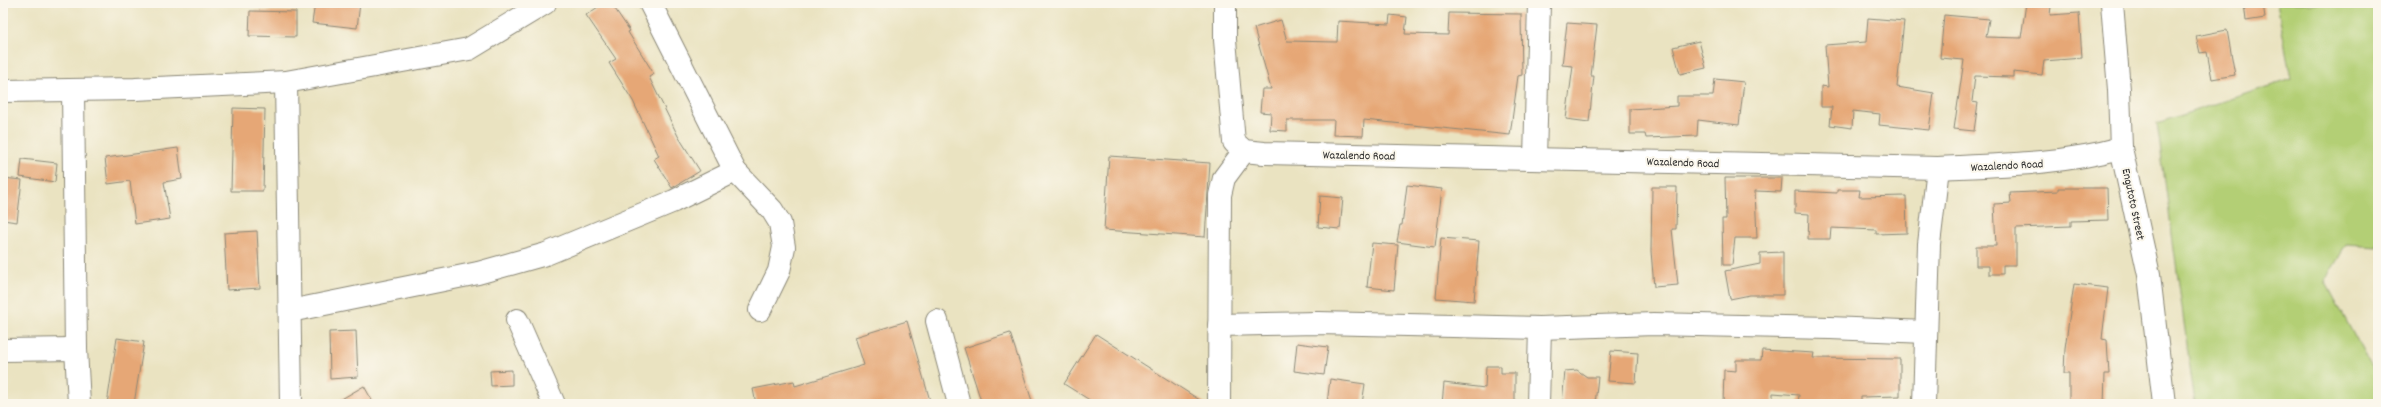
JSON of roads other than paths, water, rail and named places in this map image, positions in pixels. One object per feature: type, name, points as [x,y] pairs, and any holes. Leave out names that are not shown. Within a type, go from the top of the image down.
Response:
[{"type":"street","points":[[3,91],[73,90],[286,82],[469,49],[545,3]]},
{"type":"street","points":[[650,3],[735,171],[772,210],[780,223],[784,247],[778,271],[760,310]]},
{"type":"street","points":[[1219,404],[1220,195],[1224,178],[1244,151],[1234,142],[1225,40],[1225,3]]},
{"type":"street","points":[[1535,159],[1539,3]]},
{"type":"street","name":"Engutoto Street","points":[[2112,3],[2119,90],[2121,148],[2149,274],[2164,404]]},
{"type":"street","points":[[286,82],[291,404]]},
{"type":"street","points":[[73,90],[76,349],[79,404]]},
{"type":"street","name":"Wazalendo Road","points":[[1244,151],[1264,153],[1938,168],[2047,162],[2092,156],[2121,148]]},
{"type":"street","points":[[1924,404],[1929,244],[1938,168]]},
{"type":"street","points":[[290,310],[478,273],[546,254],[674,201],[735,171]]},
{"type":"street","points":[[517,320],[554,404]]},
{"type":"street","points":[[937,321],[959,404]]},
{"type":"street","points":[[1219,325],[1310,323],[1540,328],[1654,324],[1926,332]]},
{"type":"street","points":[[1538,404],[1540,328]]},
{"type":"street","points":[[3,350],[76,349]]}]
